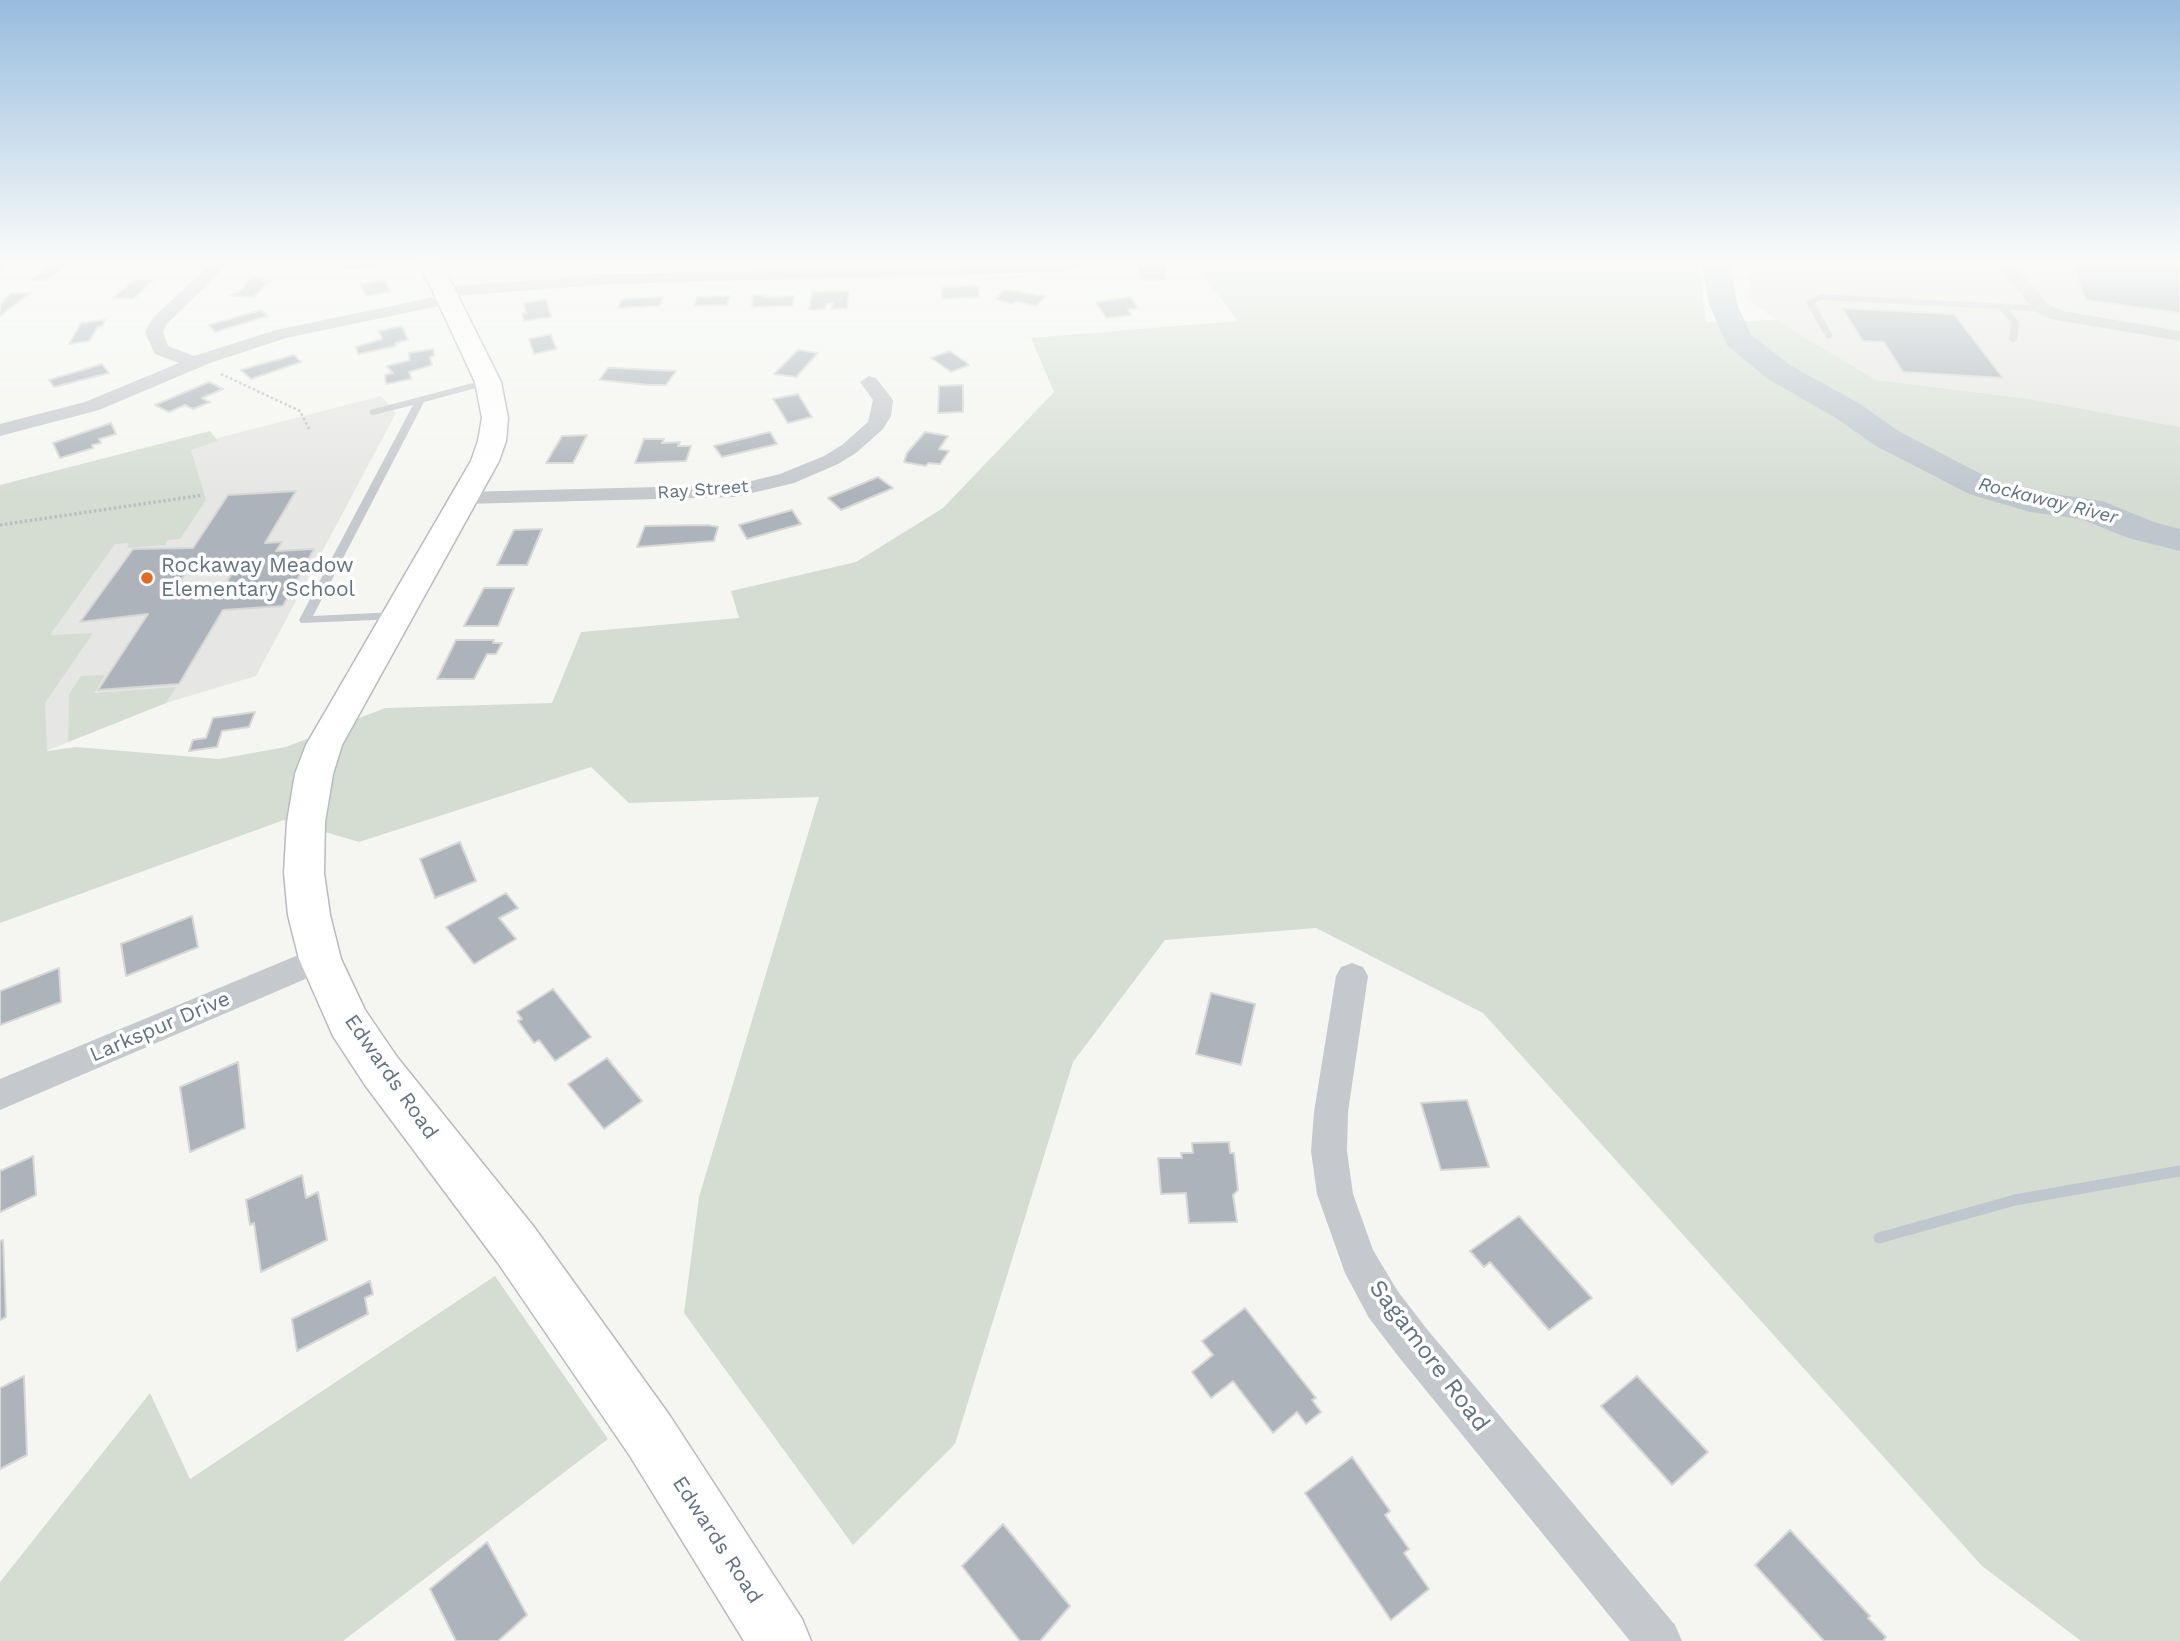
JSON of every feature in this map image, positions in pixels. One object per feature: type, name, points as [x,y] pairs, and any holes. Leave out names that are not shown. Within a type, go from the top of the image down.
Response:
[{"type":"street","points":[[156,341],[161,349],[195,363]]},
{"type":"street","points":[[0,430],[92,406],[195,363],[262,341]]},
{"type":"street","name":"Edwards Road","points":[[468,341],[488,382],[495,418],[492,441],[485,461],[324,745],[314,774],[306,822],[304,873],[309,915],[320,959],[349,1023],[381,1071],[516,1245],[650,1436],[780,1641]]},
{"type":"street","name":"Ray Street","points":[[464,498],[735,491],[787,479],[831,460],[857,443],[876,425],[881,416],[883,400],[869,382]]},
{"type":"street","name":"Larkspur Drive","points":[[0,1095],[320,959]]},
{"type":"street","name":"Sagamore Road","points":[[1352,976],[1331,1112],[1329,1151],[1335,1194],[1358,1259],[1383,1304],[1412,1342],[1659,1641]]},
{"type":"lane","points":[[373,412],[488,382]]},
{"type":"lane","points":[[396,616],[305,620],[420,400]]},
{"type":"path","points":[[216,371],[300,411],[309,429]]},
{"type":"path","points":[[0,525],[203,495]]},
{"type":"shaded area","points":[[1032,341],[1810,341],[1876,380],[2030,399],[2180,427],[2180,1641],[2081,1641],[1982,1566],[1483,1013],[1316,928],[1165,940],[1073,1062],[955,1444],[853,1545],[684,1313],[699,1197],[819,797],[629,803],[591,767],[359,842],[284,820],[0,923],[0,485],[210,431],[218,441],[191,450],[206,500],[180,539],[168,540],[165,545],[127,548],[129,543],[115,544],[50,635],[93,633],[45,703],[47,751],[76,747],[219,759],[286,747],[385,708],[552,703],[581,632],[739,618],[731,591],[856,562],[943,508],[1054,392]]},
{"type":"shaded area","points":[[1810,341],[2180,341],[2180,427],[2030,399],[1876,380]]},
{"type":"shaded area","points":[[381,396],[396,413],[256,676],[166,703],[46,751],[0,510],[193,458],[191,450],[218,438]]},
{"type":"shaded area","points":[[105,675],[94,693],[176,687],[166,703],[68,742],[69,694],[81,676]]},
{"type":"shaded area","points":[[495,1276],[608,1439],[343,1641],[0,1641],[0,1582],[150,1393],[190,1479]]},
{"type":"building","points":[[71,341],[89,341],[89,341],[69,344]]},
{"type":"building","points":[[377,341],[405,341],[395,343],[396,346],[358,354],[356,347]]},
{"type":"building","points":[[530,341],[553,341],[556,349],[534,354]]},
{"type":"building","points":[[1863,341],[1974,341],[2003,378],[1903,372],[1884,342]]},
{"type":"building","points":[[433,349],[434,356],[430,357],[432,365],[409,372],[411,379],[386,384],[385,375],[393,373],[387,366],[410,360],[409,353]]},
{"type":"building","points":[[798,350],[818,353],[796,377],[774,374]]},
{"type":"building","points":[[950,351],[969,365],[951,372],[931,358]]},
{"type":"building","points":[[294,355],[301,362],[251,379],[241,370]]},
{"type":"building","points":[[102,364],[109,373],[54,387],[49,380]]},
{"type":"building","points":[[608,368],[676,371],[666,385],[649,385],[599,380]]},
{"type":"building","points":[[209,382],[223,389],[202,398],[210,402],[193,409],[185,405],[169,412],[155,405]]},
{"type":"building","points":[[963,385],[963,412],[938,413],[939,386]]},
{"type":"building","points":[[798,394],[812,417],[788,423],[773,399]]},
{"type":"building","points":[[111,423],[116,434],[99,439],[101,443],[92,445],[93,448],[60,458],[53,443]]},
{"type":"building","points":[[770,432],[777,444],[722,457],[714,446]]},
{"type":"building","points":[[925,432],[948,436],[939,449],[949,451],[940,464],[928,463],[926,466],[904,462],[907,453]]},
{"type":"building","points":[[587,435],[573,463],[546,463],[562,436]]},
{"type":"building","points":[[644,439],[664,439],[662,443],[680,442],[678,446],[691,446],[686,461],[635,463]]},
{"type":"building","points":[[878,477],[893,488],[841,510],[828,498]]},
{"type":"building","name":"Rockaway Meadow Elementary School","points":[[296,491],[265,543],[282,542],[276,551],[314,549],[283,606],[223,610],[179,684],[98,690],[148,614],[80,622],[133,549],[193,548],[228,495]],"holes":[[[239,562],[221,591],[172,594],[191,565]]]},
{"type":"building","points":[[792,510],[801,524],[747,539],[739,525]]},
{"type":"building","points":[[645,526],[718,527],[714,541],[637,547]]},
{"type":"building","points":[[542,529],[527,565],[497,565],[514,530]]},
{"type":"building","points":[[484,588],[514,588],[498,626],[464,626]]},
{"type":"building","points":[[456,640],[494,640],[493,643],[502,643],[496,654],[487,654],[474,679],[437,679]]},
{"type":"building","points":[[255,712],[249,727],[222,731],[217,747],[189,751],[193,740],[206,738],[213,718]]},
{"type":"building","points":[[460,842],[476,881],[435,898],[420,859]]},
{"type":"building","points":[[506,893],[518,908],[499,918],[516,939],[474,964],[446,927]]},
{"type":"building","points":[[192,916],[198,947],[126,976],[121,944]]},
{"type":"building","points":[[59,968],[61,1002],[0,1025],[0,991]]},
{"type":"building","points":[[553,989],[591,1037],[555,1061],[539,1040],[534,1043],[518,1021],[522,1019],[517,1012]]},
{"type":"building","points":[[1211,993],[1255,1004],[1241,1065],[1196,1054]]},
{"type":"building","points":[[607,1058],[642,1101],[604,1129],[568,1084]]},
{"type":"building","points":[[238,1062],[245,1128],[190,1152],[180,1087]]},
{"type":"building","points":[[1467,1100],[1489,1167],[1441,1170],[1421,1103]]},
{"type":"building","points":[[1229,1142],[1230,1153],[1234,1153],[1238,1190],[1233,1195],[1237,1222],[1189,1223],[1186,1193],[1161,1194],[1158,1158],[1182,1158],[1181,1153],[1193,1153],[1192,1143]]},
{"type":"building","points":[[33,1156],[36,1195],[0,1212],[0,1171]]},
{"type":"building","points":[[302,1175],[306,1198],[318,1192],[327,1240],[261,1272],[254,1223],[250,1225],[246,1200]]},
{"type":"building","points":[[1519,1216],[1592,1298],[1549,1330],[1490,1262],[1484,1267],[1470,1251]]},
{"type":"building","points":[[3,1240],[6,1317],[0,1320],[0,1241]]},
{"type":"building","points":[[370,1281],[373,1294],[365,1298],[368,1314],[297,1351],[292,1319]]},
{"type":"building","points":[[1245,1308],[1316,1398],[1312,1400],[1321,1412],[1306,1424],[1297,1412],[1273,1433],[1233,1381],[1211,1398],[1192,1372],[1213,1355],[1202,1341]]},
{"type":"building","points":[[24,1376],[27,1455],[0,1469],[0,1388]]},
{"type":"building","points":[[1637,1376],[1708,1452],[1672,1485],[1601,1406]]},
{"type":"building","points":[[1352,1457],[1390,1511],[1385,1515],[1409,1549],[1404,1553],[1429,1589],[1391,1620],[1305,1493]]},
{"type":"building","points":[[1003,1524],[1070,1606],[1040,1641],[1020,1641],[962,1566]]},
{"type":"building","points":[[1790,1530],[1870,1616],[1868,1618],[1886,1637],[1883,1641],[1824,1641],[1755,1565]]},
{"type":"building","points":[[487,1542],[527,1615],[498,1641],[456,1641],[430,1589]]},
{"type":"waterway","name":"Rockaway River","points":[[1740,341],[1779,372],[1848,411],[1888,439],[1981,487],[2030,501],[2089,509],[2141,530],[2180,540]]},
{"type":"waterway","points":[[1879,1238],[2015,1200],[2180,1171]]},
{"type":"place","name":"Rockaway Meadow Elementary School","points":[[147,578]]}]
